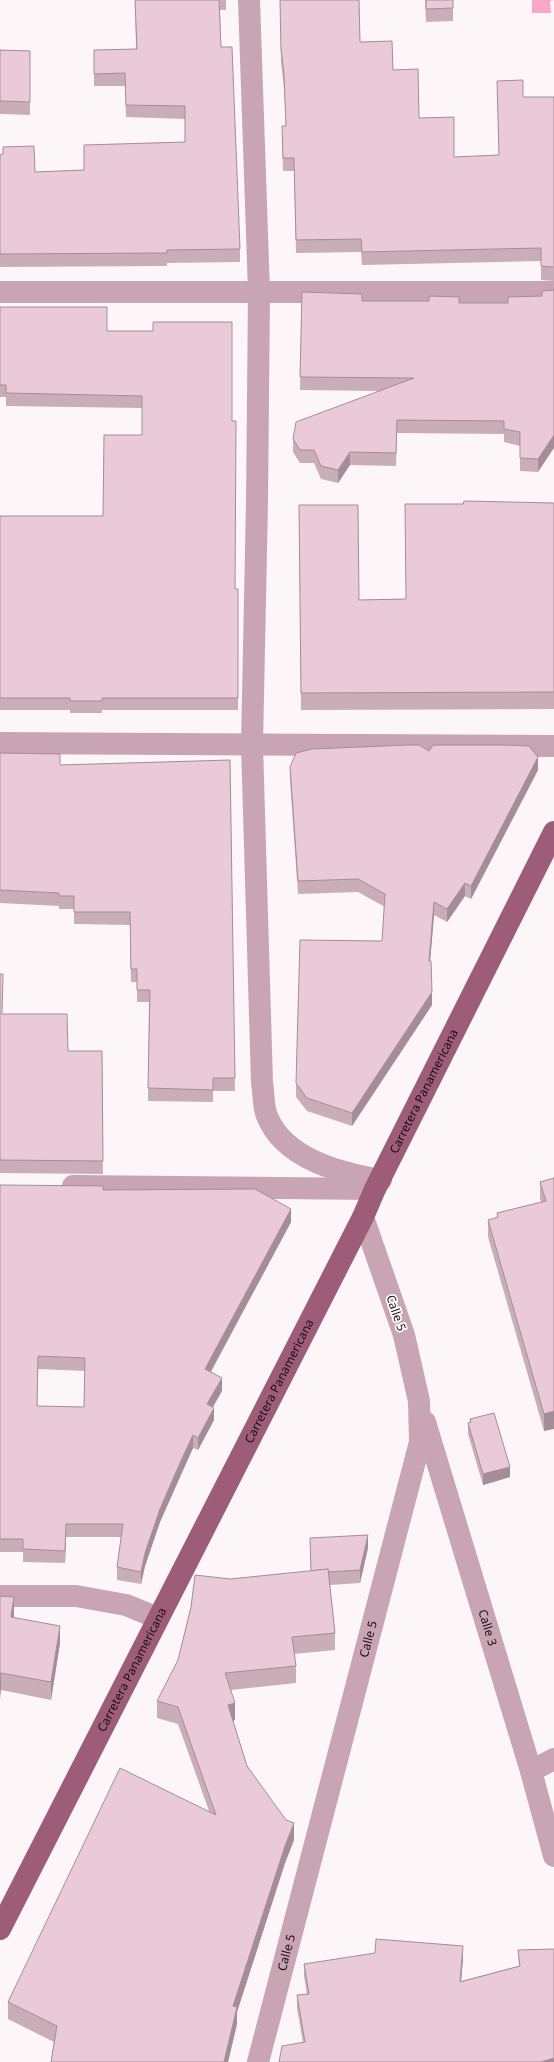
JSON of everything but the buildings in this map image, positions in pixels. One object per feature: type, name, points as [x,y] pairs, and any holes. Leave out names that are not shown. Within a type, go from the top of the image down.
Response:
[{"type":"main road","name":"Carretera Panamericana","points":[[0,1929],[363,1217],[378,1184],[554,832]]},
{"type":"street","points":[[249,0],[259,292],[258,502],[252,745],[262,1083],[267,1116],[279,1137],[300,1154],[378,1184]]},
{"type":"street","points":[[0,292],[554,292]]},
{"type":"street","points":[[0,743],[554,746]]},
{"type":"street","points":[[56,1185],[378,1184]]},
{"type":"street","name":"Calle 5","points":[[258,2062],[420,1442],[418,1401],[404,1335],[363,1217]]},
{"type":"street","name":"Calle 3","points":[[418,1401],[531,1772],[554,1856]]},
{"type":"street","points":[[0,1596],[76,1596],[126,1605],[158,1618]]},
{"type":"street","points":[[531,1772],[554,1759]]},
{"type":"shaded area","points":[[532,0],[554,0],[550,1],[551,13],[532,13]]}]
